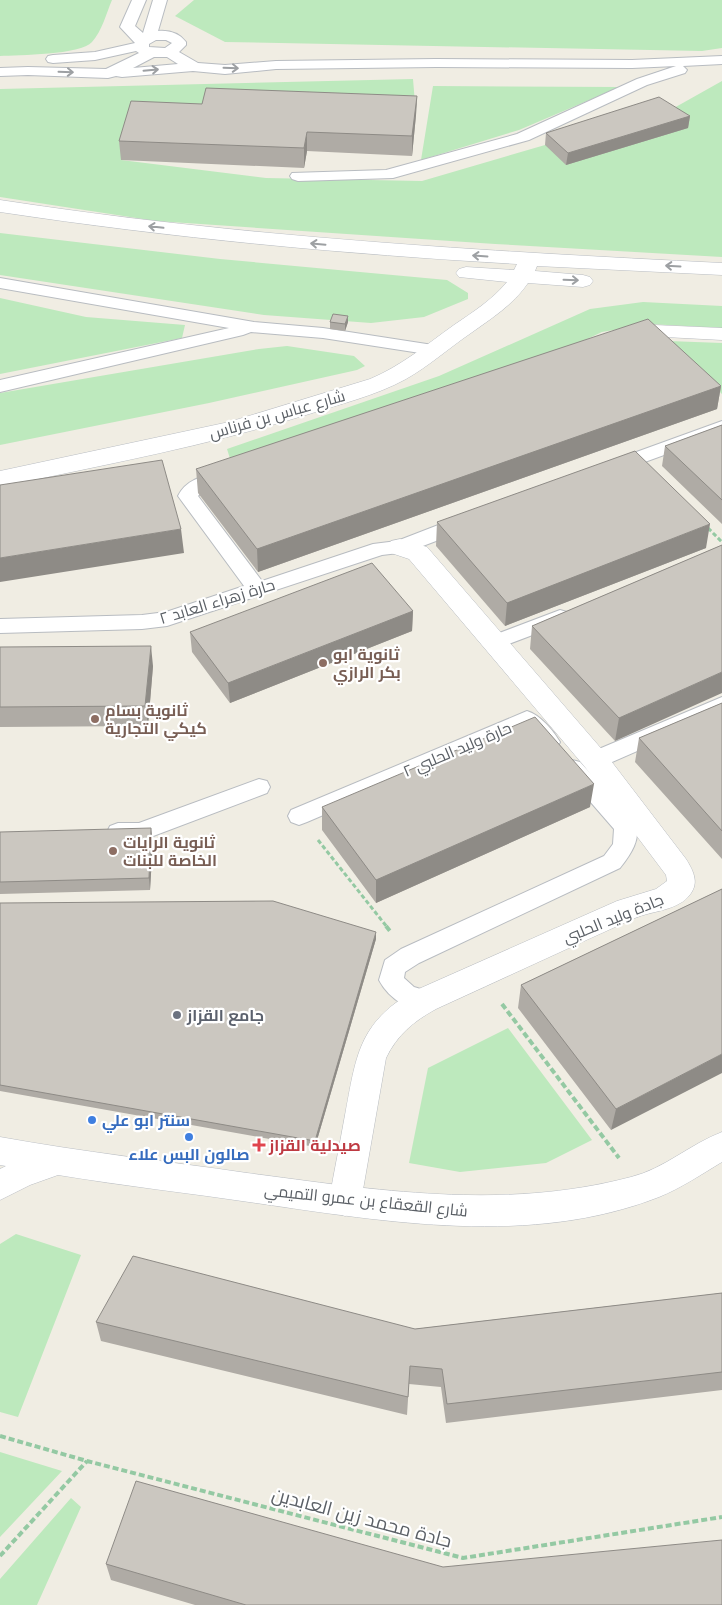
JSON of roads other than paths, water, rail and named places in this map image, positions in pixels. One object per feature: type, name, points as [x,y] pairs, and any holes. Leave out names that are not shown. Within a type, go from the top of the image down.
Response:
[{"type":"main road","points":[[0,206],[93,220],[525,269],[722,286]]},
{"type":"main road","points":[[0,224],[79,235],[246,253],[525,269],[722,269]]},
{"type":"main road","name":"شارع عباس بن فرناس","points":[[0,479],[172,443],[273,418],[367,388],[399,374],[489,311],[508,295],[525,269]]},
{"type":"main road","points":[[646,332],[722,334]]},
{"type":"main road","name":"جادة وليد الحلبي","points":[[345,1201],[371,1058],[379,1040],[391,1024],[407,1010],[425,1000],[630,908],[666,896],[678,890],[682,882],[681,874],[595,760],[418,553],[400,547]]},
{"type":"main road","name":"شارع القعقاع بن عمرو التميمي","points":[[0,1151],[57,1162],[345,1201],[467,1211],[514,1211],[562,1207],[607,1198],[642,1188],[722,1146]]},
{"type":"main road","points":[[0,1186],[19,1175],[57,1162]]},
{"type":"lane","points":[[139,0],[127,27],[146,44]]},
{"type":"lane","points":[[108,74],[146,44],[160,0]]},
{"type":"lane","points":[[0,60],[95,56],[146,44],[174,49],[198,50]]},
{"type":"lane","points":[[174,49],[194,67]]},
{"type":"lane","points":[[217,55],[250,58],[276,65]]},
{"type":"lane","points":[[0,72],[28,70],[108,74],[194,67],[250,69],[276,65],[436,63],[632,64],[715,61]]},
{"type":"lane","points":[[298,176],[387,175],[496,145],[523,137],[642,82],[715,61]]},
{"type":"lane","points":[[0,284],[254,327],[323,333],[433,350]]},
{"type":"lane","points":[[0,386],[254,327]]},
{"type":"lane","points":[[593,475],[722,427]]},
{"type":"lane","points":[[242,472],[195,487],[189,492],[188,496],[222,539],[257,589]]},
{"type":"lane","name":"حارة زهراء العابد ٢","points":[[0,626],[142,622],[167,618],[380,549],[400,547],[483,516]]},
{"type":"lane","points":[[493,643],[575,611]]},
{"type":"lane","points":[[595,760],[722,705]]},
{"type":"lane","name":"حارة وليد الحلبي ٢","points":[[299,816],[528,719],[626,827],[624,846],[612,862],[410,956],[394,967],[390,980],[398,990],[408,996],[425,1000]]},
{"type":"lane","points":[[95,832],[140,832],[259,786]]},
{"type":"place","name":"ثانوية ابو بكر الرازي","points":[[323,663]]},
{"type":"place","name":"ثانوية بسام كيكي التجارية","points":[[95,719]]},
{"type":"place","name":"ثانوية الرايات الخاصة للبنات","points":[[113,851]]},
{"type":"place","name":"جامع القزاز","points":[[177,1015]]},
{"type":"place","name":"سنتر ابو علي","points":[[92,1120]]},
{"type":"place","name":"صالون البس علاء","points":[[189,1137]]},
{"type":"place","name":"صيدلية القزاز","points":[[259,1145]]}]
